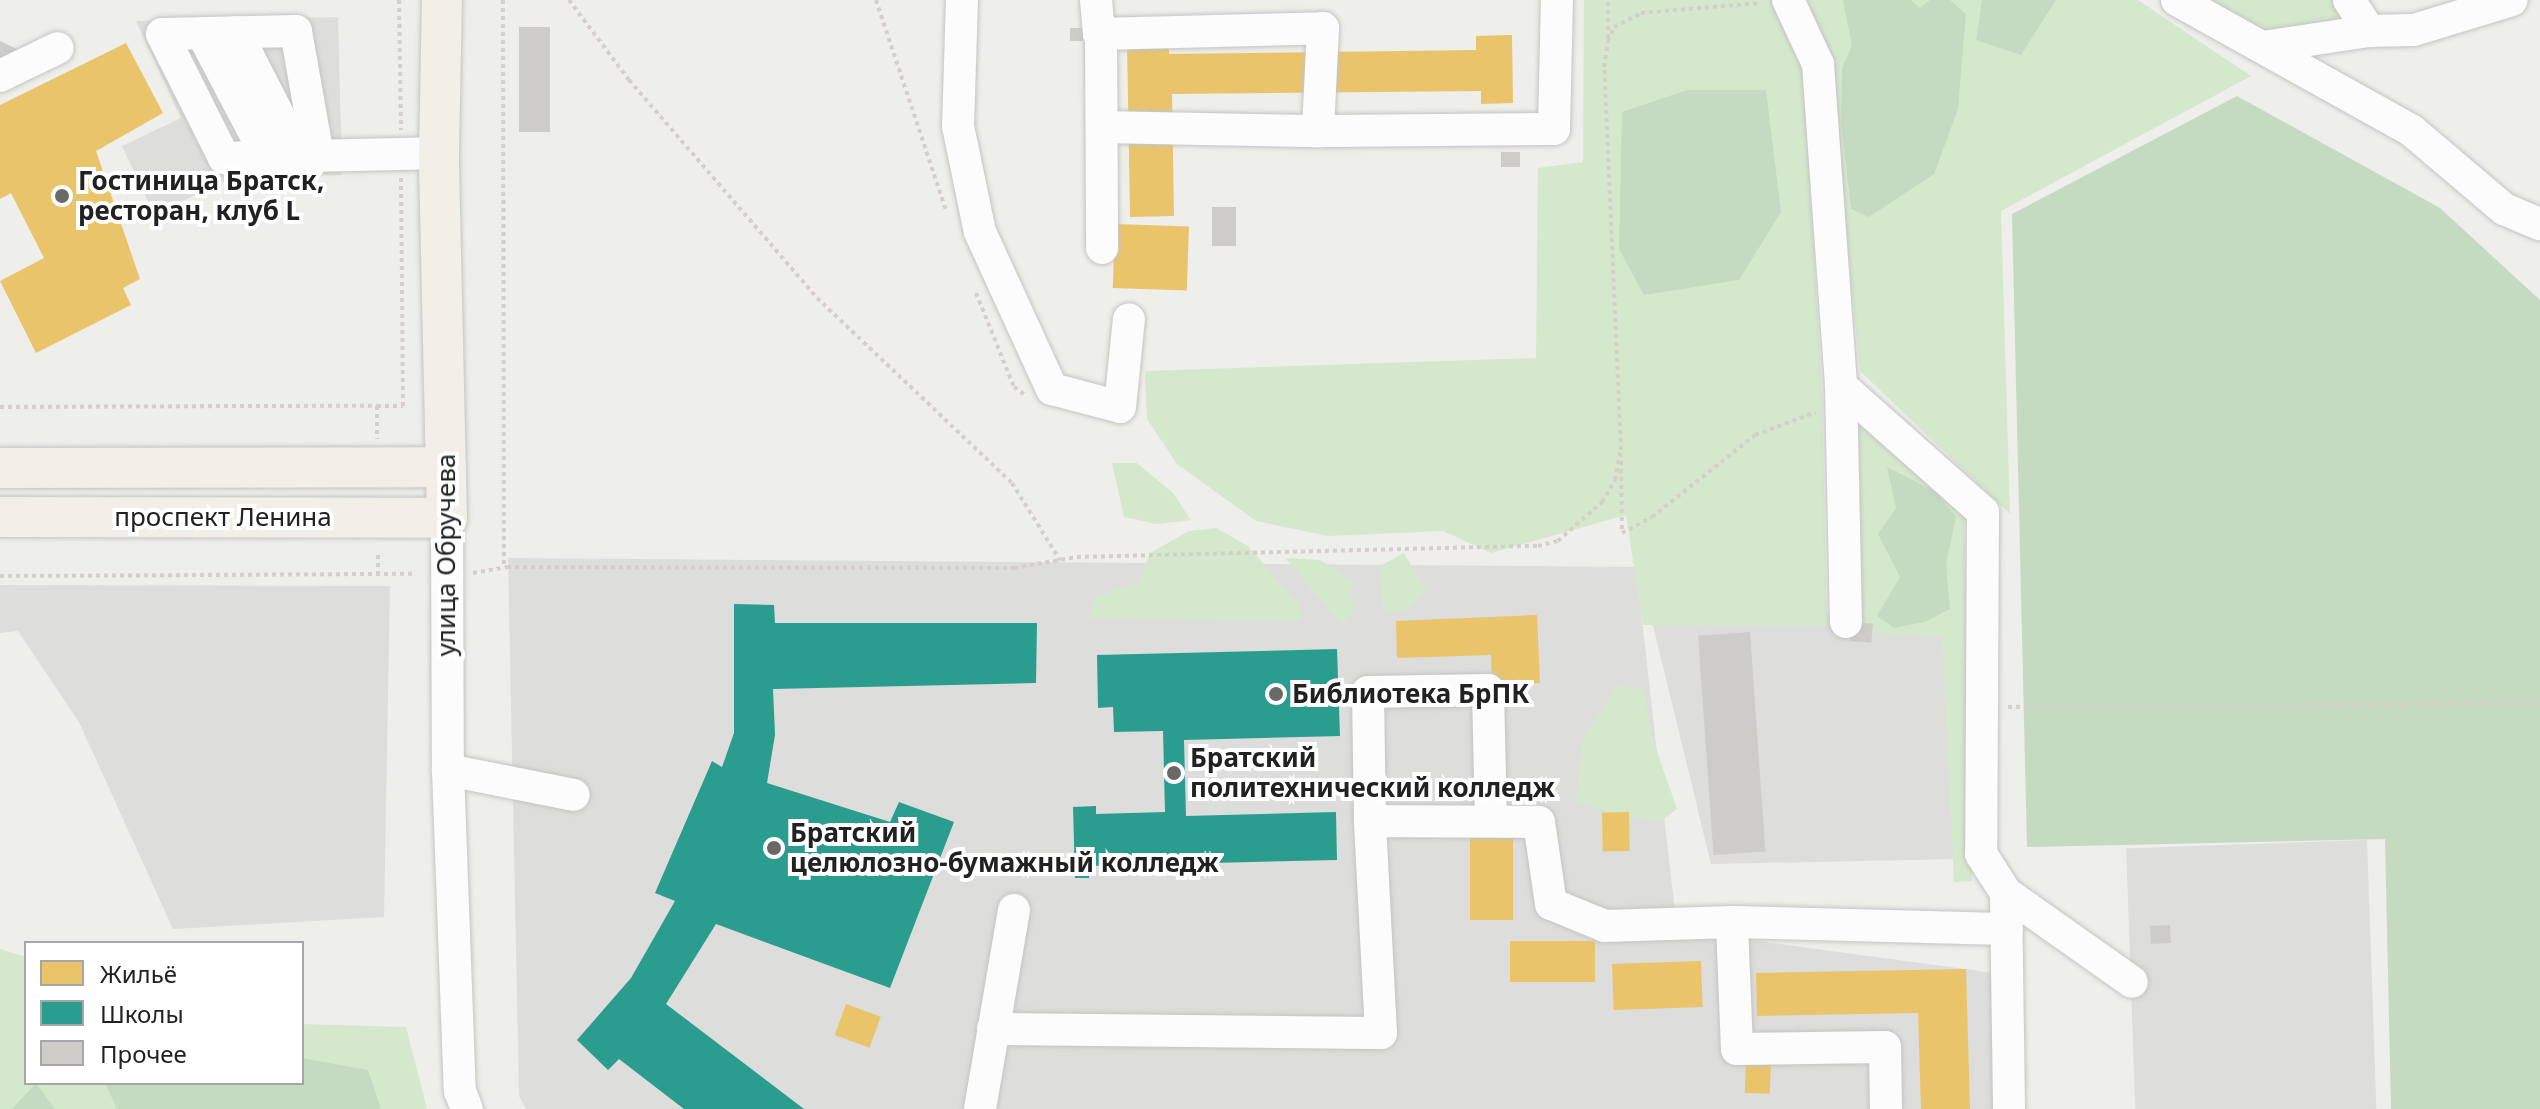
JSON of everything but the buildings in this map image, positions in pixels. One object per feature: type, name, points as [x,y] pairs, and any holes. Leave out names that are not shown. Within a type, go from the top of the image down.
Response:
[{"type":"main road","name":"улица Обручева","points":[[442,0],[420,153],[446,467],[447,518]]},
{"type":"main road","name":"проспект Ленина","points":[[0,468],[446,467]]},
{"type":"main road","name":"проспект Ленина","points":[[0,517],[447,518]]},
{"type":"street","points":[[962,0],[958,126],[980,232],[1052,389],[1120,407],[1129,319]]},
{"type":"street","points":[[1096,0],[1101,34],[1102,248]]},
{"type":"street","points":[[1103,127],[1318,131],[1554,129],[1557,0]]},
{"type":"street","points":[[2177,0],[2412,131],[2504,209],[2540,224]]},
{"type":"street","points":[[2349,0],[2369,31]]},
{"type":"street","points":[[2263,47],[2369,31],[2414,30],[2512,0]]},
{"type":"street","points":[[1774,2],[1818,64],[1841,394],[1846,622]]},
{"type":"street","points":[[1101,34],[1323,28],[1318,131]]},
{"type":"street","points":[[309,156],[296,31],[162,34],[224,158],[309,156],[420,153]]},
{"type":"street","points":[[236,32],[309,156]]},
{"type":"street","points":[[0,76],[58,48]]},
{"type":"street","points":[[1841,394],[1983,512],[1981,854],[2006,893],[2132,982]]},
{"type":"street","name":"улица Обручева","points":[[447,518],[448,770],[460,1091],[467,1109]]},
{"type":"street","points":[[993,1029],[1381,1033],[1370,821],[1368,692],[1488,690],[1491,821]]},
{"type":"street","points":[[448,770],[574,795]]},
{"type":"street","points":[[1370,821],[1539,822],[1551,904],[1605,926],[1732,922],[2007,929]]},
{"type":"street","points":[[2006,893],[2009,1109]]},
{"type":"street","points":[[980,1109],[1014,910]]},
{"type":"street","points":[[1732,922],[1737,1049],[1885,1047],[1886,1109]]},
{"type":"path","points":[[0,407],[403,406],[420,153],[399,0]]},
{"type":"path","points":[[503,0],[504,568]]},
{"type":"path","points":[[569,0],[629,80],[817,298],[1012,483],[1060,560]]},
{"type":"path","points":[[1608,0],[1608,41],[1604,67],[1622,533],[1652,517],[1755,435],[1841,394]]},
{"type":"path","points":[[1608,41],[1614,27],[1641,13],[1774,2]]},
{"type":"path","points":[[377,406],[377,445]]},
{"type":"path","points":[[467,574],[504,568],[1014,568],[1060,560],[1538,546],[1558,541],[1602,502],[1615,480],[1621,450]]},
{"type":"path","points":[[378,555],[378,574]]},
{"type":"path","points":[[0,576],[416,574]]},
{"type":"path","points":[[2008,707],[2540,703]]},
{"type":"shaded area","points":[[338,17],[342,175],[235,177],[154,214],[122,146],[181,118],[136,21]]},
{"type":"shaded area","points":[[508,558],[1636,567],[1677,930],[2016,976],[2016,1109],[526,1109],[519,1096]]},
{"type":"shaded area","points":[[0,585],[390,586],[384,917],[173,929],[79,722],[18,631],[0,633]]},
{"type":"shaded area","points":[[1953,611],[1958,859],[1711,864],[1651,617]]},
{"type":"shaded area","points":[[2367,840],[2376,1109],[2135,1109],[2126,848]]},
{"type":"green space","points":[[1584,0],[1772,0],[1803,64],[1822,394],[1827,626],[1643,625],[1626,515],[1491,553],[1443,531],[1328,536],[1256,521],[1177,464],[1147,419],[1145,371],[1536,358],[1538,168],[1583,162]]},
{"type":"green space","points":[[1808,0],[2138,0],[2251,76],[2001,211],[2010,514],[1860,371],[1829,59]]},
{"type":"green space","points":[[1843,0],[1911,0],[1920,8],[1930,0],[1950,0],[1966,14],[1958,109],[1934,174],[1869,217],[1851,209],[1841,121],[1842,68],[1852,46]]},
{"type":"green space","points":[[1982,0],[2056,0],[2021,55],[1976,40]]},
{"type":"green space","points":[[2199,0],[2337,0],[2351,17],[2264,33]]},
{"type":"green space","points":[[1687,90],[1766,90],[1781,212],[1739,280],[1644,295],[1619,249],[1622,112]]},
{"type":"green space","points":[[2237,96],[2440,208],[2540,300],[2540,1109],[2391,1109],[2385,839],[2027,847],[2012,214]]},
{"type":"green space","points":[[1859,420],[1964,505],[1972,881],[1954,882],[1942,637],[1862,632]]},
{"type":"green space","points":[[1112,463],[1137,463],[1173,493],[1191,520],[1156,524],[1124,517]]},
{"type":"green space","points":[[1887,467],[1934,491],[1956,517],[1946,564],[1950,609],[1925,622],[1894,628],[1877,616],[1900,577],[1878,534],[1896,508]]},
{"type":"green space","points":[[1216,528],[1248,546],[1298,604],[1301,621],[1089,618],[1095,597],[1139,583],[1150,553],[1189,531]]},
{"type":"green space","points":[[1404,553],[1426,590],[1405,611],[1383,611],[1380,566]]},
{"type":"green space","points":[[1285,558],[1320,560],[1352,580],[1353,612],[1342,624]]},
{"type":"green space","points":[[1616,686],[1643,688],[1653,740],[1677,809],[1661,821],[1615,816],[1576,800],[1583,739]]},
{"type":"green space","points":[[0,949],[24,956],[24,1085],[304,1085],[304,1024],[406,1027],[427,1109],[0,1109]]},
{"type":"green space","points":[[304,1058],[368,1070],[381,1109],[117,1109],[106,1085],[304,1085]]},
{"type":"green space","points":[[37,1085],[55,1109],[12,1109]]},
{"type":"place","name":"Гостиница Братск, ресторан, клуб L","points":[[62,196]]},
{"type":"place","name":"Библиотека БрПК","points":[[1276,694]]},
{"type":"place","name":"Братский политехнический колледж","points":[[1174,773]]},
{"type":"place","name":"Братский целюлозно-бумажный колледж","points":[[774,848]]}]
